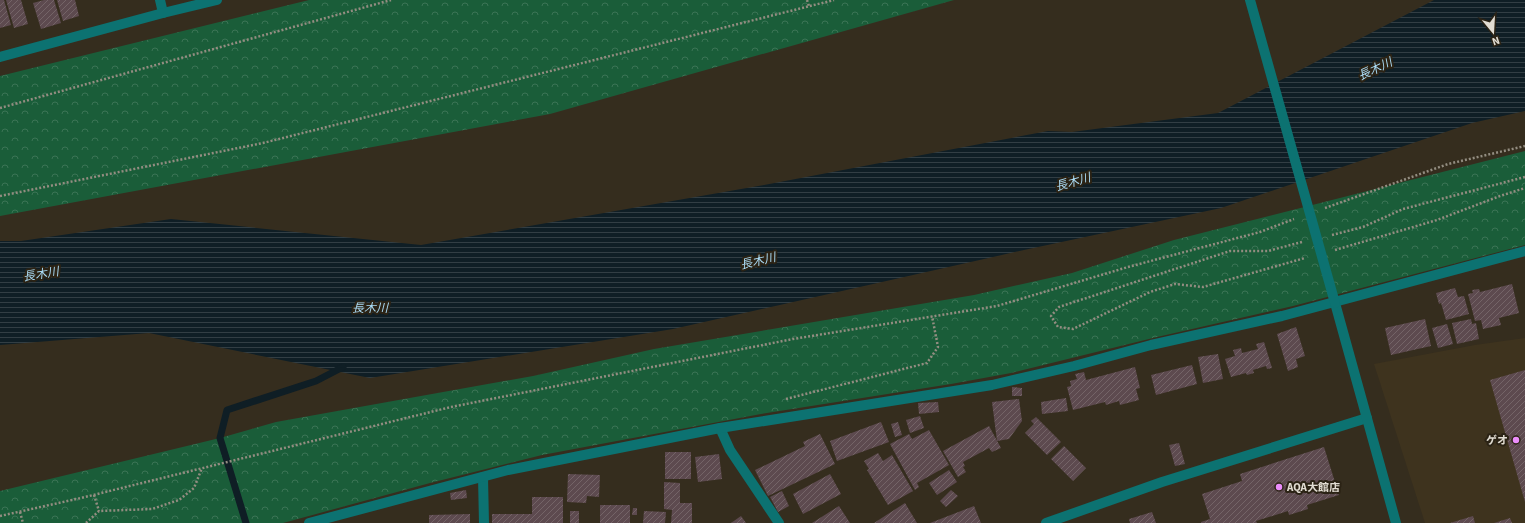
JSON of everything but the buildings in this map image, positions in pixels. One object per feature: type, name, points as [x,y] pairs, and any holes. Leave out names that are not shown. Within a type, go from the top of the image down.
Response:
[{"type":"street","points":[[160,0],[164,13]]},
{"type":"street","points":[[0,58],[217,0]]},
{"type":"street","points":[[1250,0],[1396,523]]},
{"type":"street","points":[[309,523],[508,470],[720,428],[992,385],[1074,366],[1151,345],[1334,303],[1525,251]]},
{"type":"street","points":[[1046,523],[1162,482],[1367,418]]},
{"type":"street","points":[[720,428],[730,450],[779,523]]},
{"type":"street","points":[[483,477],[484,523]]},
{"type":"path","points":[[0,108],[391,0]]},
{"type":"path","points":[[807,0],[809,6]]},
{"type":"path","points":[[0,196],[263,143],[834,0]]},
{"type":"path","points":[[1319,210],[1448,164],[1525,146]]},
{"type":"path","points":[[1326,236],[1363,227],[1403,209],[1525,177]]},
{"type":"path","points":[[1332,251],[1437,220],[1525,188]]},
{"type":"path","points":[[0,516],[94,495],[451,407],[793,339],[997,306],[1128,267],[1260,232],[1297,218]]},
{"type":"path","points":[[1305,242],[1268,251],[1230,251],[1059,307],[1051,316],[1058,327],[1073,329],[1150,292],[1175,284],[1202,287],[1309,257]]},
{"type":"path","points":[[784,400],[927,363],[938,347],[932,316]]},
{"type":"path","points":[[86,523],[99,511],[152,509],[179,500],[194,488],[202,468]]},
{"type":"path","points":[[94,495],[99,511]]},
{"type":"path","points":[[20,512],[23,523]]},
{"type":"shaded area","points":[[1525,338],[1525,523],[1425,523],[1374,364],[1475,345]]},
{"type":"green space","points":[[309,0],[954,0],[550,114],[0,216],[0,76]]},
{"type":"green space","points":[[1525,151],[1525,245],[1293,306],[1157,337],[1011,373],[761,414],[542,455],[430,483],[283,523],[0,523],[0,491],[220,438],[276,422],[533,376],[654,349],[974,295],[1072,273],[1174,240]]},
{"type":"water","name":"長木川","points":[[1434,0],[1525,0],[1525,111],[1472,123],[1221,208],[1024,250],[673,329],[370,378],[149,333],[0,345],[0,241],[21,241],[171,219],[421,245],[764,185],[1048,131],[1072,132],[1218,113]]},
{"type":"waterway","points":[[246,523],[220,438],[227,410],[316,381],[343,367]]},
{"type":"place","name":"ゲオ","points":[[1516,440]]},
{"type":"place","name":"AQA大館店","points":[[1279,487]]}]
